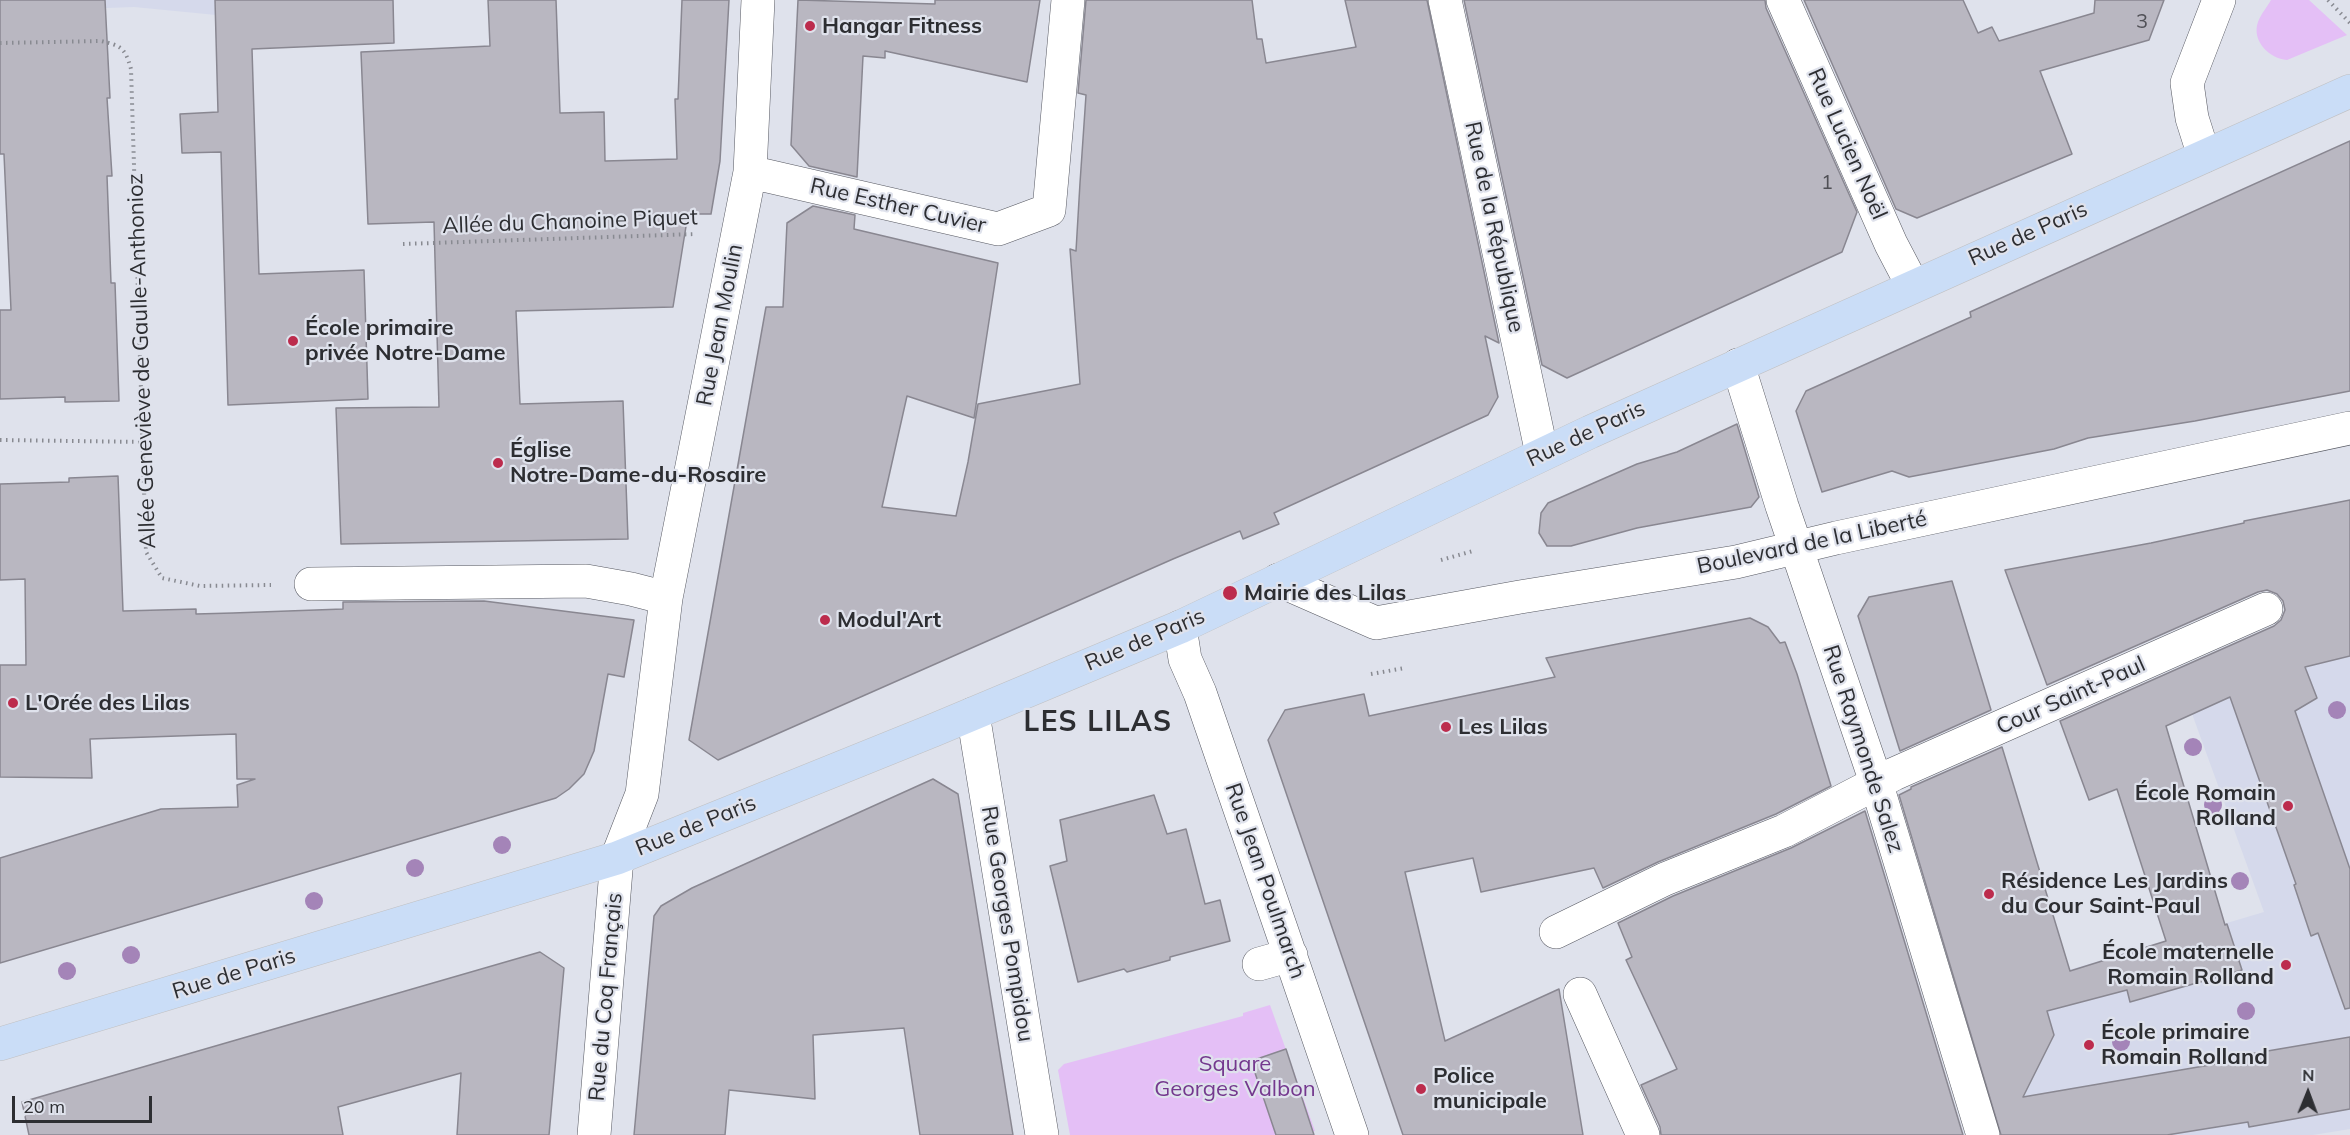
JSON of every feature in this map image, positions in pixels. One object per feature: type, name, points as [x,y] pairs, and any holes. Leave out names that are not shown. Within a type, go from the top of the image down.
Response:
[{"type":"main road","name":"Rue de Paris","points":[[0,1044],[617,858],[973,714],[1180,627],[1542,454],[2350,92]]},
{"type":"street","name":"Rue Jean Moulin","points":[[617,858],[642,794],[666,598],[750,172],[758,0]]},
{"type":"street","name":"Rue Esther Cuvier","points":[[750,172],[998,229],[1049,210],[1068,0]]},
{"type":"street","name":"Rue de la République","points":[[1445,0],[1542,454]]},
{"type":"street","name":"Rue Lucien Noël","points":[[1784,0],[1891,244],[1913,286]]},
{"type":"street","points":[[2204,156],[2192,118],[2187,83],[2219,0]]},
{"type":"street","name":"Rue Raymonde Salez","points":[[1738,365],[1876,782],[1983,1135]]},
{"type":"street","name":"Boulevard de la Liberté","points":[[1278,580],[1376,623],[1736,562],[1836,538],[2350,428]]},
{"type":"street","points":[[311,584],[586,581],[666,598]]},
{"type":"street","name":"Cour Saint-Paul","points":[[1556,932],[1665,879],[1784,831],[1876,782],[2266,609]]},
{"type":"street","name":"Rue Jean Poulmarch","points":[[1180,627],[1185,659],[1200,693],[1352,1135]]},
{"type":"street","name":"Rue Georges Pompidou","points":[[973,714],[1042,1135]]},
{"type":"street","name":"Rue du Coq Français","points":[[594,1135],[617,858]]},
{"type":"street","points":[[1259,964],[1291,955]]},
{"type":"street","points":[[1580,994],[1643,1135]]},
{"type":"path","points":[[2328,0],[2350,23]]},
{"type":"path","name":"Allée Geneviève de Gaulle-Anthonioz","points":[[0,43],[101,41],[117,45],[126,52],[131,69],[146,552],[162,578],[200,586],[311,584]]},
{"type":"path","name":"Allée du Chanoine Piquet","points":[[403,244],[738,231]]},
{"type":"path","points":[[0,440],[143,442]]},
{"type":"path","points":[[1441,560],[1473,551]]},
{"type":"path","points":[[1371,674],[1405,668]]},
{"type":"shaded area","points":[[0,0],[215,0],[216,15],[134,7],[0,12]]},
{"type":"shaded area","name":"École Romain Rolland","points":[[2350,628],[2350,1129],[2313,1135],[2004,1135],[1964,1001],[2264,912],[2187,700]]},
{"type":"green space","points":[[2271,0],[2309,0],[2347,35],[2287,60],[2274,56],[2264,48],[2257,36],[2259,19]]},
{"type":"green space","name":"Square Georges Valbon","points":[[1270,1005],[1315,1131],[1298,1135],[1070,1135],[1058,1070],[1064,1064],[1243,1016],[1243,1013]]},
{"type":"building","points":[[0,0],[105,0],[110,98],[107,98],[112,176],[107,176],[111,283],[115,283],[119,401],[65,402],[65,397],[0,399],[0,310],[11,310],[4,154],[0,154]]},
{"type":"building","points":[[215,0],[393,0],[394,43],[252,49],[259,274],[364,270],[368,399],[228,405],[221,152],[182,153],[180,114],[218,112]]},
{"type":"building","points":[[488,0],[556,0],[560,113],[604,112],[605,161],[677,159],[675,99],[678,99],[682,0],[729,0],[720,161],[711,214],[688,214],[673,307],[516,311],[520,404],[623,401],[628,539],[341,544],[336,408],[439,407],[434,222],[368,224],[361,52],[490,46]]},
{"type":"building","points":[[798,0],[935,4],[935,0],[1040,0],[1027,82],[885,51],[885,58],[863,56],[857,177],[809,166],[791,145]]},
{"type":"building","points":[[1086,0],[1252,0],[1257,39],[1262,39],[1266,63],[1356,47],[1345,0],[1427,0],[1499,343],[1485,336],[1498,397],[1488,415],[1274,513],[1279,524],[1243,539],[1240,531],[1173,559],[718,760],[689,740],[766,307],[783,307],[787,223],[813,206],[855,215],[854,229],[998,263],[974,418],[907,396],[882,507],[956,516],[978,404],[1080,384],[1070,249],[1076,251],[1086,95],[1078,93]]},
{"type":"building","points":[[1464,0],[1765,0],[1766,8],[1857,212],[1842,252],[1567,378],[1542,365]]},
{"type":"building","points":[[1804,0],[1963,0],[1978,33],[1992,27],[1999,41],[2094,13],[2095,0],[2164,0],[2149,40],[2040,71],[2072,154],[1917,218],[1896,209]]},
{"type":"building","points":[[2350,141],[2350,391],[2195,421],[2088,438],[2054,449],[1909,477],[1892,471],[1822,492],[1796,411],[1806,391],[1971,317],[1970,312]]},
{"type":"building","points":[[1737,424],[1759,497],[1751,507],[1637,528],[1571,546],[1547,546],[1539,533],[1541,513],[1548,503],[1637,464],[1677,452]]},
{"type":"building","points":[[118,476],[123,611],[196,609],[196,614],[233,613],[343,609],[343,602],[484,601],[634,620],[624,677],[608,674],[594,751],[584,774],[556,798],[0,963],[0,858],[161,809],[238,807],[237,785],[255,779],[237,779],[236,734],[90,739],[92,778],[0,777],[0,665],[26,665],[25,579],[0,580],[0,484],[69,482],[69,478]]},
{"type":"building","points":[[2350,500],[2350,656],[2305,667],[2317,698],[2295,711],[2350,869],[2350,1008],[2345,1009],[2318,933],[2311,936],[2294,885],[2296,884],[2230,697],[2166,726],[2225,925],[2227,924],[2242,970],[2130,1002],[2127,990],[2047,1011],[2054,1035],[2023,1097],[2239,1060],[2238,1056],[2350,1037],[2350,1109],[2249,1127],[2248,1122],[2167,1135],[2001,1135],[1899,795],[1911,787],[2002,747],[2070,971],[2166,941],[2117,789],[2089,800],[2060,721],[2274,626],[2281,620],[2285,610],[2283,601],[2277,594],[2267,590],[2258,592],[2047,685],[2005,570],[2151,543],[2244,523],[2244,521]]},
{"type":"building","points":[[1952,581],[1991,710],[1900,751],[1858,616],[1869,597]]},
{"type":"building","points":[[1750,618],[1768,627],[1780,643],[1785,642],[1831,786],[1776,814],[1658,862],[1603,888],[1594,868],[1481,892],[1473,858],[1405,872],[1445,1041],[1559,989],[1583,1135],[1403,1135],[1268,740],[1285,710],[1364,694],[1369,716],[1555,677],[1546,658]]},
{"type":"building","points":[[933,779],[958,794],[1013,1135],[920,1135],[904,1028],[813,1035],[815,1099],[729,1090],[725,1135],[634,1135],[654,916],[661,906],[692,888]]},
{"type":"building","points":[[1154,795],[1167,834],[1186,829],[1205,904],[1220,900],[1230,941],[1170,957],[1170,960],[1127,972],[1124,969],[1078,982],[1050,866],[1067,861],[1060,820]]},
{"type":"building","points":[[1865,811],[1963,1135],[1661,1135],[1660,1127],[1641,1085],[1677,1069],[1626,960],[1632,957],[1618,923],[1673,896],[1791,848]]},
{"type":"building","points":[[540,952],[564,968],[549,1135],[457,1135],[461,1073],[338,1107],[343,1135],[29,1135],[22,1102]]},
{"type":"building","points":[[1286,1049],[1314,1135],[1276,1135],[1251,1061]]},
{"type":"place","name":"Hangar Fitness","points":[[810,26]]},
{"type":"place","name":"École primaire privée Notre-Dame","points":[[293,341]]},
{"type":"place","name":"Église Notre-Dame-du-Rosaire","points":[[498,463]]},
{"type":"place","name":"Mairie des Lilas","points":[[1230,593]]},
{"type":"place","name":"Modul'Art","points":[[825,620]]},
{"type":"place","name":"L'Orée des Lilas","points":[[13,703]]},
{"type":"place","name":"Les Lilas","points":[[1446,727]]},
{"type":"place","name":"École Romain Rolland","points":[[2288,806]]},
{"type":"place","name":"Résidence Les Jardins du Cour Saint-Paul","points":[[1989,894]]},
{"type":"place","name":"École maternelle Romain Rolland","points":[[2286,965]]},
{"type":"place","name":"École primaire Romain Rolland","points":[[2089,1045]]},
{"type":"place","name":"Police municipale","points":[[1421,1089]]},
{"type":"district","name":"LES LILAS","points":[[1098,723]]}]
